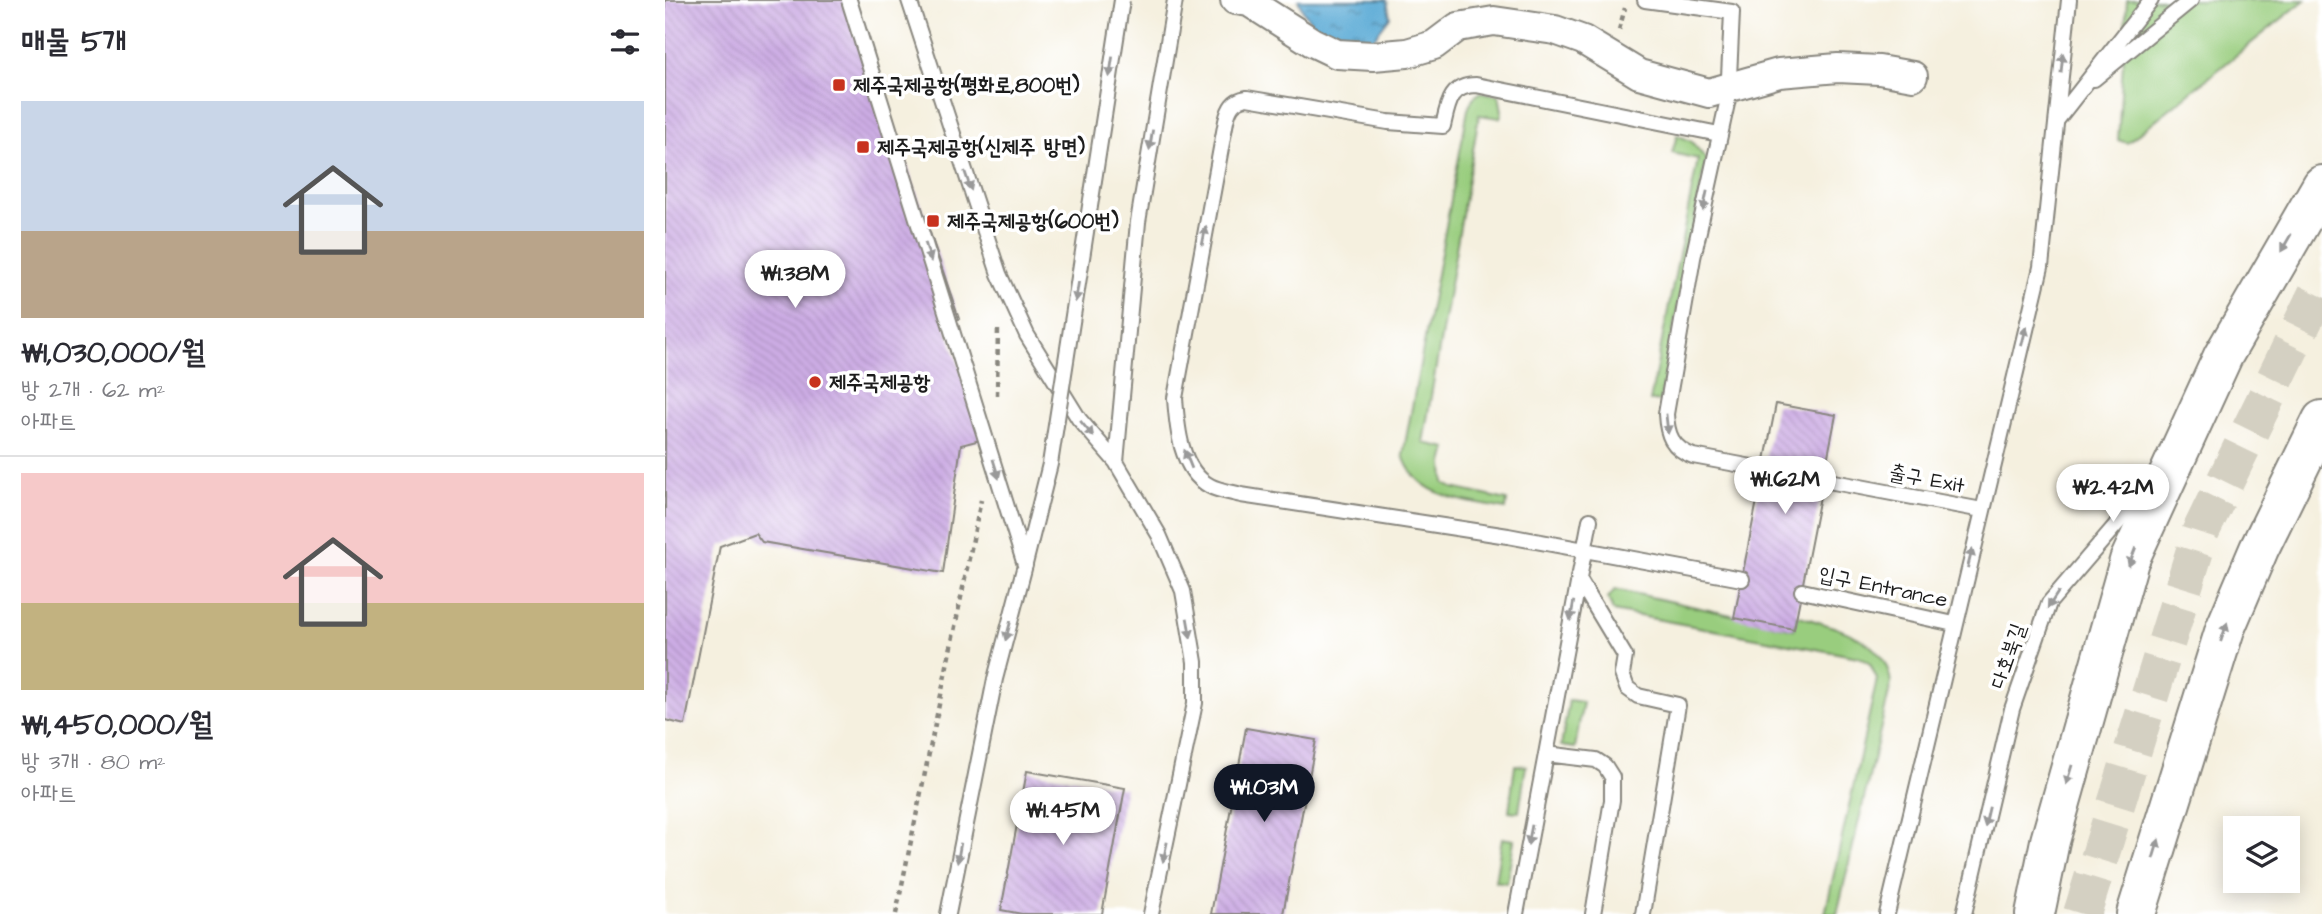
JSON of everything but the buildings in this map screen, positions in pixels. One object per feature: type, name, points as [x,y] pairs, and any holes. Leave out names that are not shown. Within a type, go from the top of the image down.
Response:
[{"type":"street","points":[[1235,0],[1249,2],[1312,42],[1337,54],[1373,56],[1407,53],[1434,46],[1458,27],[1494,21],[1555,30],[1574,37],[1639,74],[1709,93],[1779,74],[1838,68],[1879,70],[1913,76]]},
{"type":"street","points":[[2035,914],[2050,841],[2129,561],[2223,356],[2322,185]]},
{"type":"street","points":[[2143,912],[2225,629],[2259,549],[2322,420]]},
{"type":"lane","points":[[849,0],[1025,565]]},
{"type":"lane","points":[[909,0],[999,274],[1027,335],[1053,382],[1079,419],[1116,462],[1159,535],[1183,591],[1195,662],[1195,703],[1151,914]]},
{"type":"lane","points":[[949,914],[995,679],[1050,464],[1122,0]]},
{"type":"lane","points":[[1116,462],[1138,222],[1175,0]]},
{"type":"lane","points":[[1645,0],[1732,12],[1730,87],[1693,258],[1666,414],[1666,428],[1669,438],[1684,453],[1763,469]]},
{"type":"lane","points":[[1887,914],[2041,267],[2069,0]]},
{"type":"lane","points":[[2056,121],[2151,0]]},
{"type":"lane","points":[[2079,90],[2191,0]]},
{"type":"lane","points":[[1719,134],[1476,85],[1463,85],[1453,92],[1443,127],[1388,122],[1247,98],[1233,104],[1228,112],[1175,398],[1182,442],[1194,473],[1209,486],[1241,495],[1583,550],[1742,579]]},
{"type":"lane","name":"다호북길","points":[[1964,914],[2012,709],[2049,603],[2176,455]]},
{"type":"lane","name":"출구 Exit","points":[[1823,480],[1982,510]]},
{"type":"lane","points":[[1515,914],[1590,520]]},
{"type":"lane","points":[[1578,578],[1625,656],[1622,674],[1627,688],[1638,696],[1678,705],[1643,914]]},
{"type":"lane","name":"입구 Entrance","points":[[1802,591],[1954,624]]},
{"type":"lane","points":[[1546,754],[1595,760],[1605,766],[1612,777],[1612,800],[1593,914]]},
{"type":"path","points":[[996,404],[999,274]]},
{"type":"path","points":[[896,914],[982,494]]},
{"type":"green space","points":[[2127,0],[2305,0],[2127,143],[2118,140]]},
{"type":"green space","points":[[1481,92],[1499,95],[1502,111],[1500,118],[1479,115],[1423,443],[1447,448],[1443,463],[1444,483],[1453,488],[1507,500],[1506,509],[1445,496],[1431,489],[1419,481],[1403,455],[1468,109],[1473,98]]},
{"type":"green space","points":[[1677,135],[1691,141],[1706,159],[1660,401],[1650,401],[1698,159],[1672,153]]},
{"type":"green space","points":[[1615,589],[1794,629],[1797,615],[1842,630],[1869,645],[1880,655],[1891,684],[1837,914],[1825,914],[1877,679],[1870,664],[1858,657],[1613,611],[1608,598]]},
{"type":"green space","points":[[1569,700],[1583,702],[1575,748],[1561,746]]},
{"type":"green space","points":[[1515,765],[1526,766],[1519,812],[1509,811]]},
{"type":"green space","points":[[1502,838],[1514,840],[1507,883],[1495,881]]},
{"type":"water","points":[[1298,0],[1387,0],[1390,17],[1374,38],[1362,41],[1339,39],[1319,29]]},
{"type":"tunnel","points":[[2082,914],[2201,531],[2322,283]]},
{"type":"place","name":"제주국제공항(평화로,800번)","points":[[839,85]]},
{"type":"place","name":"제주국제공항(신제주 방면)","points":[[863,147]]},
{"type":"place","name":"제주국제공항(600번)","points":[[933,221]]},
{"type":"place","name":"제주국제공항","points":[[815,382]]}]
